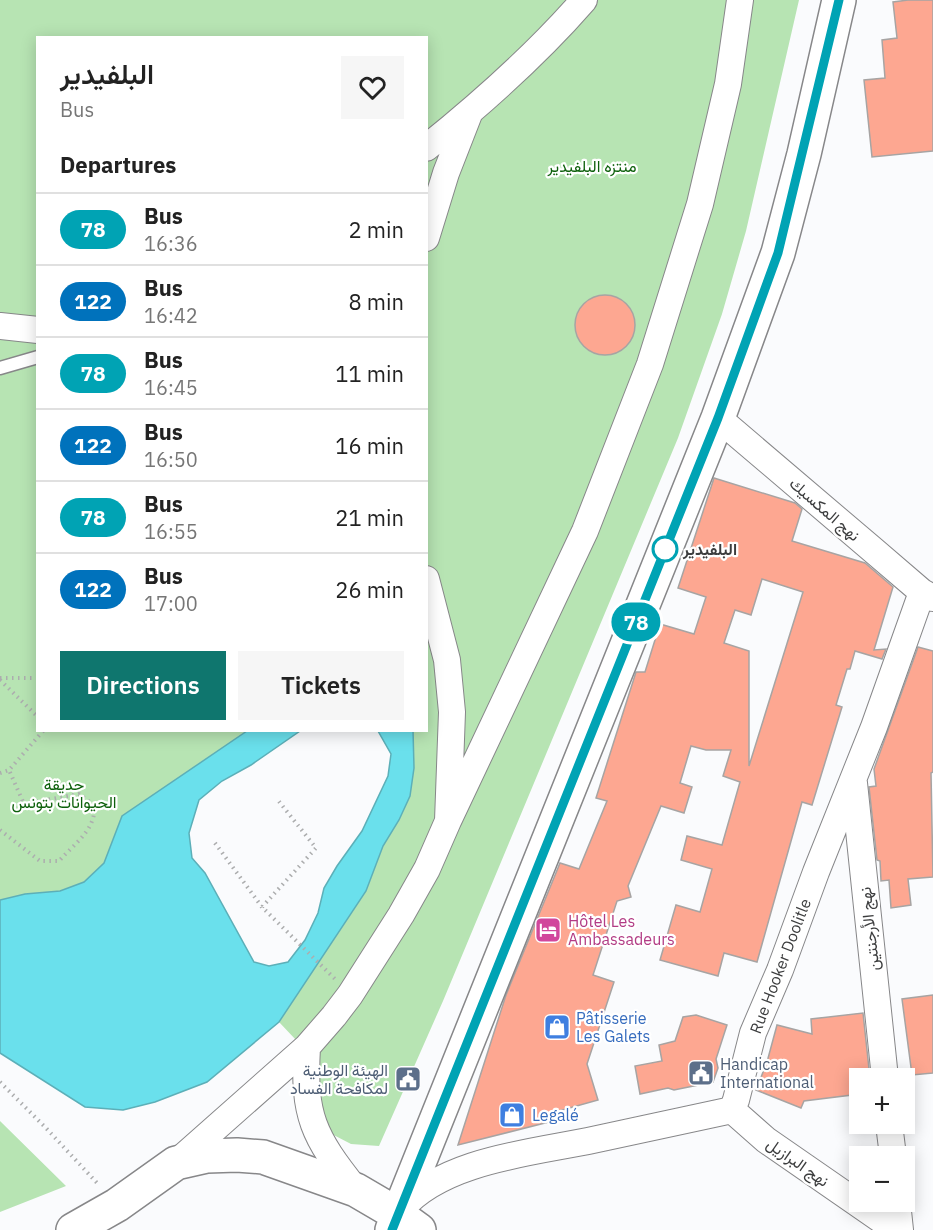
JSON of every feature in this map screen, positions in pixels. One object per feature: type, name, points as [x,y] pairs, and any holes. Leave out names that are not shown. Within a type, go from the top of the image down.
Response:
[{"type":"main road","points":[[73,1230],[117,1205],[176,1163],[207,1156],[263,1157],[356,1190],[403,1225],[718,418],[778,253],[839,0]]},
{"type":"street","points":[[428,146],[470,112],[567,20],[584,0]]},
{"type":"street","points":[[176,1163],[307,1047],[350,995],[401,915],[427,869],[585,531],[650,364],[700,204],[728,84],[740,0]]},
{"type":"street","points":[[428,232],[470,112]]},
{"type":"street","points":[[0,326],[36,330]]},
{"type":"street","name":"نهج المكسيك","points":[[718,418],[928,595]]},
{"type":"street","points":[[428,587],[447,660],[452,712],[448,821]]},
{"type":"street","name":"Rue Hooker Doolitle","points":[[732,1110],[757,1023],[928,595]]},
{"type":"street","name":"نهج الأرجنتين","points":[[854,779],[884,1068]]},
{"type":"street","points":[[307,1047],[306,1096],[311,1121],[330,1157],[356,1190]]},
{"type":"street","points":[[403,1225],[409,1200],[444,1177],[485,1163],[732,1110]]},
{"type":"street","name":"نهج البرازيل","points":[[732,1110],[766,1140],[898,1230]]},
{"type":"street","points":[[897,1212],[898,1230]]},
{"type":"lane","points":[[0,368],[36,358]]},
{"type":"path","points":[[0,679],[36,678]]},
{"type":"path","points":[[0,679],[36,715]]},
{"type":"path","points":[[0,773],[9,770],[42,732]]},
{"type":"path","points":[[0,830],[40,861],[59,861],[89,829],[95,817],[94,805],[79,794],[24,804],[9,770]]},
{"type":"path","points":[[262,907],[316,848],[277,799]]},
{"type":"path","points":[[214,843],[262,907],[323,967]]},
{"type":"path","points":[[0,1082],[117,1205]]},
{"type":"green space","name":"منتزه البلفيدير","points":[[0,0],[799,0],[746,231],[722,314],[678,438],[443,1001],[379,1146],[351,1144],[324,1130],[313,1058],[279,1022],[366,891],[383,846],[410,796],[414,768],[413,732],[428,732],[428,36],[36,36],[36,732],[246,732],[122,816],[104,863],[84,882],[60,891],[25,894],[0,900]]},
{"type":"green space","points":[[0,1121],[66,1186],[0,1212]]},
{"type":"water","points":[[246,732],[299,732],[251,765],[222,781],[199,800],[189,833],[192,858],[205,873],[254,962],[269,966],[288,962],[305,940],[318,913],[324,888],[362,831],[388,776],[391,754],[379,732],[413,732],[414,768],[410,796],[383,846],[366,891],[279,1022],[207,1082],[155,1102],[123,1110],[85,1107],[0,1053],[0,900],[25,894],[60,891],[84,882],[104,863],[122,816]]},
{"type":"building","points":[[933,0],[933,151],[872,157],[864,80],[885,78],[882,40],[897,38],[893,2]]},
{"type":"building","points":[[605,295],[626,304],[635,325],[626,346],[605,355],[584,346],[575,325],[584,304]]},
{"type":"building","points":[[714,478],[795,503],[802,509],[792,541],[865,563],[893,587],[874,650],[886,649],[882,659],[855,651],[850,669],[847,669],[836,705],[842,707],[812,805],[802,802],[757,962],[724,953],[718,976],[660,960],[676,905],[700,912],[712,869],[681,860],[687,836],[722,845],[740,782],[723,776],[731,750],[706,750],[691,746],[680,783],[692,787],[684,813],[661,806],[628,886],[631,897],[617,901],[593,975],[614,982],[587,1064],[598,1100],[555,1112],[557,1120],[458,1145],[506,995],[560,863],[579,869],[607,801],[596,798],[636,672],[645,672],[660,624],[694,634],[706,597],[678,588]],"holes":[[[762,579],[803,592],[749,766],[749,651],[724,643],[735,610],[751,615]]]},
{"type":"building","points":[[918,647],[933,651],[933,772],[931,773],[933,877],[908,879],[911,905],[891,908],[889,880],[881,881],[880,861],[877,860],[869,787],[876,786],[874,769]]},
{"type":"building","points":[[933,995],[933,1073],[915,1075],[915,1068],[911,1068],[902,999]]},
{"type":"building","points":[[863,1013],[869,1068],[849,1068],[849,1095],[804,1101],[801,1108],[756,1090],[767,1062],[777,1025],[812,1034],[811,1019]]},
{"type":"building","points":[[696,1015],[727,1025],[716,1059],[718,1068],[713,1082],[640,1094],[635,1066],[662,1061],[659,1045],[675,1041],[683,1017]]},
{"type":"bus line","name":"78","points":[[392,1230],[718,418],[778,253],[804,153],[839,0]]},
{"type":"place","name":"البلفيدير","points":[[665,549]]},
{"type":"place","name":"Hôtel Les Ambassadeurs","points":[[548,930]]},
{"type":"place","name":"Pâtisserie Les Galets","points":[[557,1027]]},
{"type":"place","name":"Handicap International","points":[[701,1073]]},
{"type":"place","name":"الهيئة الوطنية لمكافحة الفساد","points":[[408,1079]]},
{"type":"place","name":"Legalé","points":[[512,1115]]},
{"type":"park label","name":"حديقة الحيوانات بتونس","points":[[64,793]]}]
